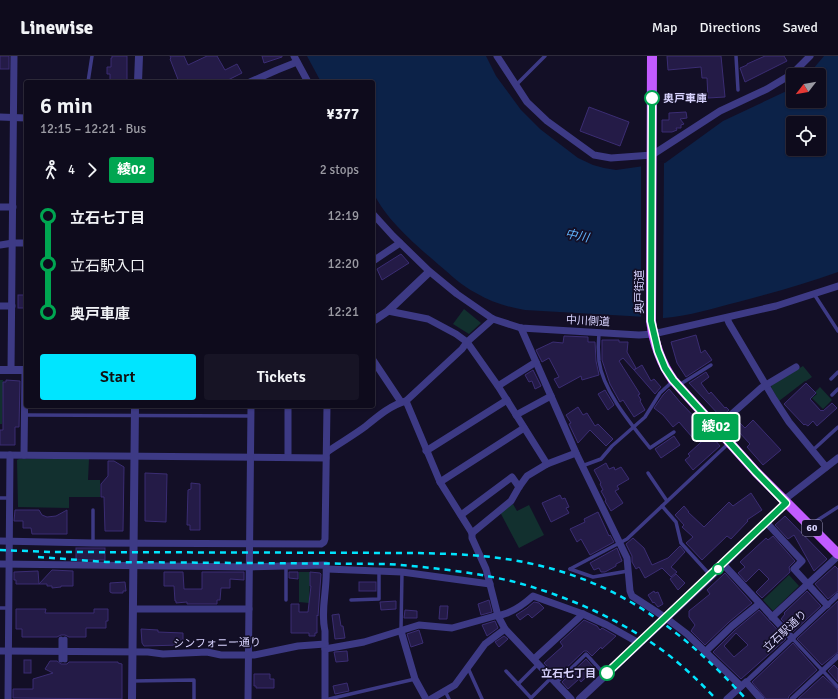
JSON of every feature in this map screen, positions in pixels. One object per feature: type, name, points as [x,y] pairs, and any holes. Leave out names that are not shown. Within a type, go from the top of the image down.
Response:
[{"type":"main road","name":"奥戸街道","points":[[652,56],[651,321],[655,345],[661,360],[676,383],[785,502],[838,555]]},
{"type":"street","points":[[11,370],[14,56]]},
{"type":"street","points":[[138,80],[139,56]]},
{"type":"street","points":[[497,56],[515,86],[527,102],[547,121],[594,155],[611,158],[652,157],[720,111],[767,89],[792,74],[810,56]]},
{"type":"street","points":[[254,80],[296,59],[307,80]]},
{"type":"street","points":[[0,117],[24,118]]},
{"type":"street","points":[[0,207],[13,207]]},
{"type":"street","name":"中川側道","points":[[375,216],[428,272],[456,294],[493,319],[520,328],[639,335],[653,334],[776,306],[838,286]]},
{"type":"street","points":[[0,245],[24,243]]},
{"type":"street","points":[[375,260],[400,243]]},
{"type":"street","points":[[375,320],[388,311],[428,272]]},
{"type":"street","points":[[0,306],[12,306]]},
{"type":"street","points":[[388,311],[428,319],[456,334],[466,342],[498,386],[547,464]]},
{"type":"street","points":[[727,318],[729,324],[789,422],[826,467]]},
{"type":"street","points":[[0,455],[250,458],[327,455],[377,416],[403,401],[462,349],[466,342],[493,319]]},
{"type":"street","points":[[520,328],[576,454],[627,558],[630,591],[632,596],[666,618],[761,699]]},
{"type":"street","points":[[498,386],[536,362]]},
{"type":"street","points":[[375,363],[403,401],[440,482],[472,533],[472,538],[486,569],[498,616],[505,629],[571,699]]},
{"type":"street","points":[[716,428],[766,385],[796,367]]},
{"type":"street","points":[[0,370],[24,370]]},
{"type":"street","points":[[516,415],[551,396]]},
{"type":"street","points":[[426,451],[506,400]]},
{"type":"street","points":[[24,408],[24,455]]},
{"type":"street","points":[[132,699],[135,408]]},
{"type":"street","points":[[248,699],[251,408]]},
{"type":"street","points":[[288,408],[288,457]]},
{"type":"street","points":[[0,541],[93,544],[317,544],[324,542],[327,408]]},
{"type":"street","points":[[440,482],[524,428]]},
{"type":"street","points":[[472,533],[511,501],[527,476],[547,464],[576,454]]},
{"type":"street","points":[[8,699],[10,455]]},
{"type":"street","points":[[580,699],[711,576],[785,502],[838,458]]},
{"type":"street","points":[[461,515],[512,477],[519,487]]},
{"type":"street","points":[[766,522],[802,561],[794,569],[827,605]]},
{"type":"street","points":[[772,618],[838,555]]},
{"type":"street","points":[[0,564],[327,567],[402,572],[490,584]]},
{"type":"street","points":[[723,564],[792,638]]},
{"type":"street","points":[[326,699],[325,631],[323,612],[327,567]]},
{"type":"street","name":"立石駅通り","points":[[743,684],[838,595]]},
{"type":"street","name":"シンフォニー通り","points":[[0,651],[133,652],[163,654],[207,652],[221,655],[248,655],[273,652],[298,646],[325,647],[364,642],[419,625],[452,628],[502,616],[523,605],[534,596],[583,614],[607,625],[639,643]]},
{"type":"street","points":[[706,651],[732,626],[759,604]]},
{"type":"street","points":[[133,609],[249,609]]},
{"type":"street","points":[[536,662],[583,614]]},
{"type":"street","points":[[431,699],[455,685],[485,644],[505,629]]},
{"type":"street","points":[[402,631],[415,679],[426,699]]},
{"type":"street","points":[[63,641],[63,659],[63,641]]},
{"type":"street","points":[[792,699],[838,656]]},
{"type":"street","points":[[727,699],[743,684]]},
{"type":"lane","points":[[88,80],[92,56]]},
{"type":"lane","points":[[515,86],[545,56]]},
{"type":"lane","points":[[736,56],[738,90]]},
{"type":"lane","points":[[814,294],[838,331]]},
{"type":"lane","points":[[598,333],[599,361],[606,386],[650,448],[674,432]]},
{"type":"lane","points":[[582,466],[601,459],[612,446],[645,417],[660,394],[676,383],[711,365]]},
{"type":"lane","points":[[831,379],[838,372]]},
{"type":"lane","points":[[832,394],[838,389]]},
{"type":"lane","points":[[24,415],[251,416]]},
{"type":"lane","points":[[813,450],[838,427]]},
{"type":"lane","points":[[628,571],[593,577],[570,569],[627,539],[730,443]]},
{"type":"lane","points":[[648,473],[667,501]]},
{"type":"lane","points":[[0,498],[10,498]]},
{"type":"lane","points":[[662,506],[676,522],[681,542],[711,576]]},
{"type":"lane","points":[[809,525],[838,507]]},
{"type":"lane","points":[[93,510],[93,544]]},
{"type":"lane","points":[[286,567],[286,600]]},
{"type":"lane","points":[[351,600],[379,599],[379,571]]},
{"type":"lane","points":[[402,572],[402,631]]},
{"type":"lane","points":[[0,608],[9,608]]},
{"type":"lane","points":[[792,638],[838,687]]},
{"type":"lane","points":[[506,671],[531,698],[586,654],[605,675]]},
{"type":"lane","points":[[518,684],[536,662]]},
{"type":"lane","points":[[468,667],[482,699]]},
{"type":"lane","points":[[329,699],[415,679]]},
{"type":"lane","points":[[132,681],[194,680],[194,699]]},
{"type":"lane","points":[[445,691],[449,699]]},
{"type":"green space","points":[[464,309],[481,323],[469,334],[453,324]]},
{"type":"green space","points":[[803,366],[812,377],[779,401],[771,387],[772,385]]},
{"type":"green space","points":[[0,380],[3,380],[2,424],[0,424]]},
{"type":"green space","points":[[820,387],[832,400],[823,409],[812,398],[817,394],[815,392]]},
{"type":"green space","points":[[89,459],[88,480],[100,480],[100,497],[69,497],[69,508],[18,507],[17,460]]},
{"type":"green space","points":[[513,504],[517,511],[529,505],[544,535],[519,548],[500,512]]},
{"type":"green space","points":[[299,572],[310,572],[309,603],[299,602]]},
{"type":"green space","points":[[789,575],[799,586],[773,611],[763,600]]},
{"type":"water","name":"中川","points":[[307,56],[486,56],[496,76],[521,110],[540,129],[578,158],[593,165],[616,170],[665,163],[723,121],[786,91],[786,108],[826,108],[826,68],[814,68],[824,56],[838,56],[838,272],[776,292],[692,314],[673,317],[664,318],[525,310],[493,302],[466,287],[402,232],[375,195],[375,80],[320,80]]},
{"type":"pier","points":[[664,161],[663,320],[641,319],[641,165]]},
{"type":"building","points":[[0,56],[9,56],[9,69],[0,69]]},
{"type":"building","points":[[112,56],[127,56],[127,80],[110,80],[110,74],[107,74],[107,67],[111,67]]},
{"type":"building","points":[[170,56],[184,56],[188,65],[207,56],[217,56],[225,70],[237,64],[242,73],[228,80],[178,80],[170,59]]},
{"type":"building","points":[[262,56],[282,56],[282,57],[264,63]]},
{"type":"building","points":[[667,56],[721,56],[725,97],[708,98],[707,78],[702,78],[701,67],[668,70]]},
{"type":"building","points":[[765,56],[784,56],[787,61],[745,82],[740,68]]},
{"type":"building","points":[[589,107],[629,122],[620,146],[580,131]]},
{"type":"building","points":[[686,112],[687,118],[680,119],[684,124],[681,125],[681,128],[676,128],[677,130],[672,132],[662,132],[662,120],[669,120],[669,113]]},
{"type":"building","points":[[401,254],[409,263],[382,280],[377,269]]},
{"type":"building","points":[[18,295],[24,295],[24,308],[18,308]]},
{"type":"building","points":[[696,335],[701,353],[705,350],[712,360],[686,377],[677,363],[671,342]]},
{"type":"building","points":[[564,336],[588,337],[588,342],[595,342],[596,361],[599,375],[582,380],[581,376],[559,388],[554,379],[559,377],[549,358],[542,362],[536,350],[553,342],[563,343]]},
{"type":"building","points":[[602,340],[619,340],[619,342],[628,342],[627,352],[636,368],[634,370],[623,358],[619,361],[640,394],[638,395],[645,410],[634,417],[623,400],[620,402],[610,384],[602,360]]},
{"type":"building","points":[[642,365],[651,381],[654,379],[661,387],[655,394],[634,370]]},
{"type":"building","points":[[533,370],[541,386],[535,389],[532,381],[529,382],[525,375]]},
{"type":"building","points":[[706,372],[709,377],[701,383],[709,394],[711,392],[725,408],[726,407],[729,410],[721,417],[689,383]]},
{"type":"building","points":[[6,380],[20,381],[19,427],[15,427],[15,445],[0,445],[0,430],[3,430],[3,382],[6,382]]},
{"type":"building","points":[[806,383],[816,393],[810,399],[821,411],[832,403],[837,408],[817,426],[813,421],[808,426],[805,424],[804,425],[784,404]]},
{"type":"building","points":[[669,389],[705,428],[692,437],[679,422],[673,427],[663,415],[654,408]]},
{"type":"building","points":[[605,390],[614,405],[608,410],[598,394]]},
{"type":"building","points":[[578,407],[583,415],[587,413],[595,426],[598,424],[613,439],[606,446],[590,430],[578,443],[569,424],[571,423],[566,415]]},
{"type":"building","points":[[735,418],[745,428],[753,420],[781,450],[763,465],[747,447],[750,444],[738,431],[735,433],[727,425]]},
{"type":"building","points":[[710,434],[720,446],[693,470],[685,460],[690,456],[688,454]]},
{"type":"building","points":[[674,436],[680,445],[661,458],[655,449]]},
{"type":"building","points":[[108,461],[114,461],[124,467],[123,531],[105,531],[104,497],[101,497],[101,484],[108,476]]},
{"type":"building","points":[[606,463],[609,469],[614,467],[615,470],[621,467],[629,479],[617,486],[619,489],[615,491],[623,503],[611,511],[605,501],[606,500],[601,491],[603,490],[600,484],[601,483],[594,470]]},
{"type":"building","points":[[145,473],[167,474],[166,522],[145,521]]},
{"type":"building","points":[[191,483],[200,484],[200,530],[190,530],[190,525],[187,525],[188,490],[191,489]]},
{"type":"building","points":[[751,493],[762,510],[747,520],[748,521],[731,539],[727,536],[702,560],[686,543],[693,537],[682,527],[684,525],[675,515],[684,506],[688,512],[704,527],[729,502],[733,506]]},
{"type":"building","points":[[560,495],[562,499],[565,498],[569,507],[566,508],[569,513],[551,522],[542,503]]},
{"type":"building","points":[[15,510],[39,510],[42,515],[47,517],[56,516],[67,510],[67,534],[32,534],[31,528],[23,528],[23,521],[14,521]]},
{"type":"building","points":[[598,512],[609,536],[610,535],[614,542],[590,555],[581,539],[577,542],[570,529],[585,522],[584,519]]},
{"type":"building","points":[[785,516],[827,559],[814,571],[794,535],[788,539],[775,525]]},
{"type":"building","points":[[773,536],[795,561],[789,567],[790,572],[762,598],[756,592],[769,579],[759,569],[746,582],[738,573],[745,567],[740,562],[766,538],[768,540]]},
{"type":"building","points":[[633,538],[644,548],[652,565],[668,558],[680,546],[685,552],[671,567],[677,572],[671,577],[662,568],[645,578],[639,567],[636,569],[632,562],[632,556],[626,544]]},
{"type":"building","points":[[76,548],[105,548],[105,560],[76,560]]},
{"type":"building","points":[[617,548],[622,561],[605,572],[601,572],[599,568],[594,570],[590,563]]},
{"type":"building","points":[[835,566],[838,569],[838,591],[828,599],[815,584]]},
{"type":"building","points":[[52,570],[73,571],[73,586],[52,588],[52,586],[47,586],[47,584],[39,584]]},
{"type":"building","points":[[38,571],[39,584],[16,584],[16,580],[14,580],[14,572]]},
{"type":"building","points":[[164,572],[183,572],[184,589],[202,589],[202,572],[244,572],[244,580],[230,579],[230,588],[221,588],[220,600],[217,600],[217,604],[187,604],[187,602],[176,603],[174,586],[164,586]]},
{"type":"building","points":[[289,572],[298,572],[298,579],[289,578]]},
{"type":"building","points":[[310,572],[321,574],[318,616],[317,615],[317,633],[315,633],[315,636],[309,636],[309,633],[291,633],[291,604],[299,604],[299,612],[308,612],[311,586]]},
{"type":"building","points":[[725,573],[752,603],[705,645],[691,631],[695,625],[689,617],[689,611],[710,594],[707,590]]},
{"type":"building","points":[[676,574],[685,583],[678,590],[670,579]]},
{"type":"building","points":[[125,582],[126,591],[123,591],[123,593],[110,592],[110,583]]},
{"type":"building","points":[[359,582],[376,582],[376,591],[359,591]]},
{"type":"building","points":[[654,591],[655,593],[658,592],[663,604],[658,607],[654,602],[653,603],[648,595]]},
{"type":"building","points":[[807,591],[821,606],[793,632],[781,619],[785,614],[784,613]]},
{"type":"building","points":[[489,600],[492,612],[481,615],[478,604]]},
{"type":"building","points":[[396,601],[396,609],[381,610],[380,602]]},
{"type":"building","points":[[838,601],[838,652],[822,665],[797,639]]},
{"type":"building","points":[[534,602],[539,603],[544,608],[532,618],[528,614],[520,620],[516,615]]},
{"type":"building","points":[[440,606],[448,606],[447,619],[439,619]]},
{"type":"building","points":[[16,609],[46,609],[45,613],[94,613],[94,609],[108,609],[108,621],[106,621],[106,628],[86,628],[86,637],[69,637],[61,635],[57,637],[22,637],[22,629],[16,629]]},
{"type":"building","points":[[405,610],[417,611],[417,618],[404,618]]},
{"type":"building","points":[[759,610],[786,639],[741,679],[713,652],[735,630]],"holes":[[[736,633],[748,645],[734,657],[724,646]]]},
{"type":"building","points":[[339,614],[345,638],[335,639],[332,615]]},
{"type":"building","points":[[584,620],[597,626],[600,630],[602,628],[616,636],[592,656],[587,651],[584,651],[557,677],[544,663],[563,646],[560,642]]},
{"type":"building","points":[[495,621],[498,628],[487,636],[482,625]]},
{"type":"building","points":[[141,629],[158,630],[158,632],[183,633],[183,640],[180,640],[180,645],[144,646],[142,643]]},
{"type":"building","points":[[419,630],[423,643],[411,647],[407,634]]},
{"type":"building","points":[[504,636],[508,639],[499,647],[495,642]]},
{"type":"building","points":[[793,643],[817,670],[789,696],[788,699],[766,699],[752,682]]},
{"type":"building","points":[[347,651],[348,661],[336,662],[334,652]]},
{"type":"building","points":[[586,659],[595,669],[581,682],[579,679],[568,689],[562,682]]},
{"type":"building","points":[[24,660],[31,660],[31,673],[24,673]]},
{"type":"building","points":[[50,661],[57,661],[61,664],[67,664],[69,662],[118,662],[122,664],[122,699],[13,698],[13,689],[33,689],[33,679],[53,673],[45,669]]},
{"type":"building","points":[[834,665],[838,669],[838,682],[828,671]]},
{"type":"building","points":[[254,674],[270,674],[270,679],[274,679],[274,688],[256,688],[256,686],[254,686]]},
{"type":"building","points":[[823,676],[838,690],[838,699],[798,699]]},
{"type":"building","points":[[347,683],[349,691],[335,694],[333,686]]},
{"type":"railway","points":[[0,550],[51,552],[419,553],[460,554],[514,560],[561,572],[592,583],[621,596],[674,631],[722,674],[746,699]]},
{"type":"railway","points":[[38,557],[106,562],[388,564],[450,570],[511,581],[567,599],[619,623],[652,643],[678,662],[716,699]]},
{"type":"bus line","name":"綾02","points":[[607,673],[711,576],[786,503],[673,380],[661,360],[655,345],[651,321],[652,98]]},
{"type":"place","name":"奥戸車庫","points":[[652,98]]},
{"type":"place","name":"立石七丁目","points":[[607,673]]}]
